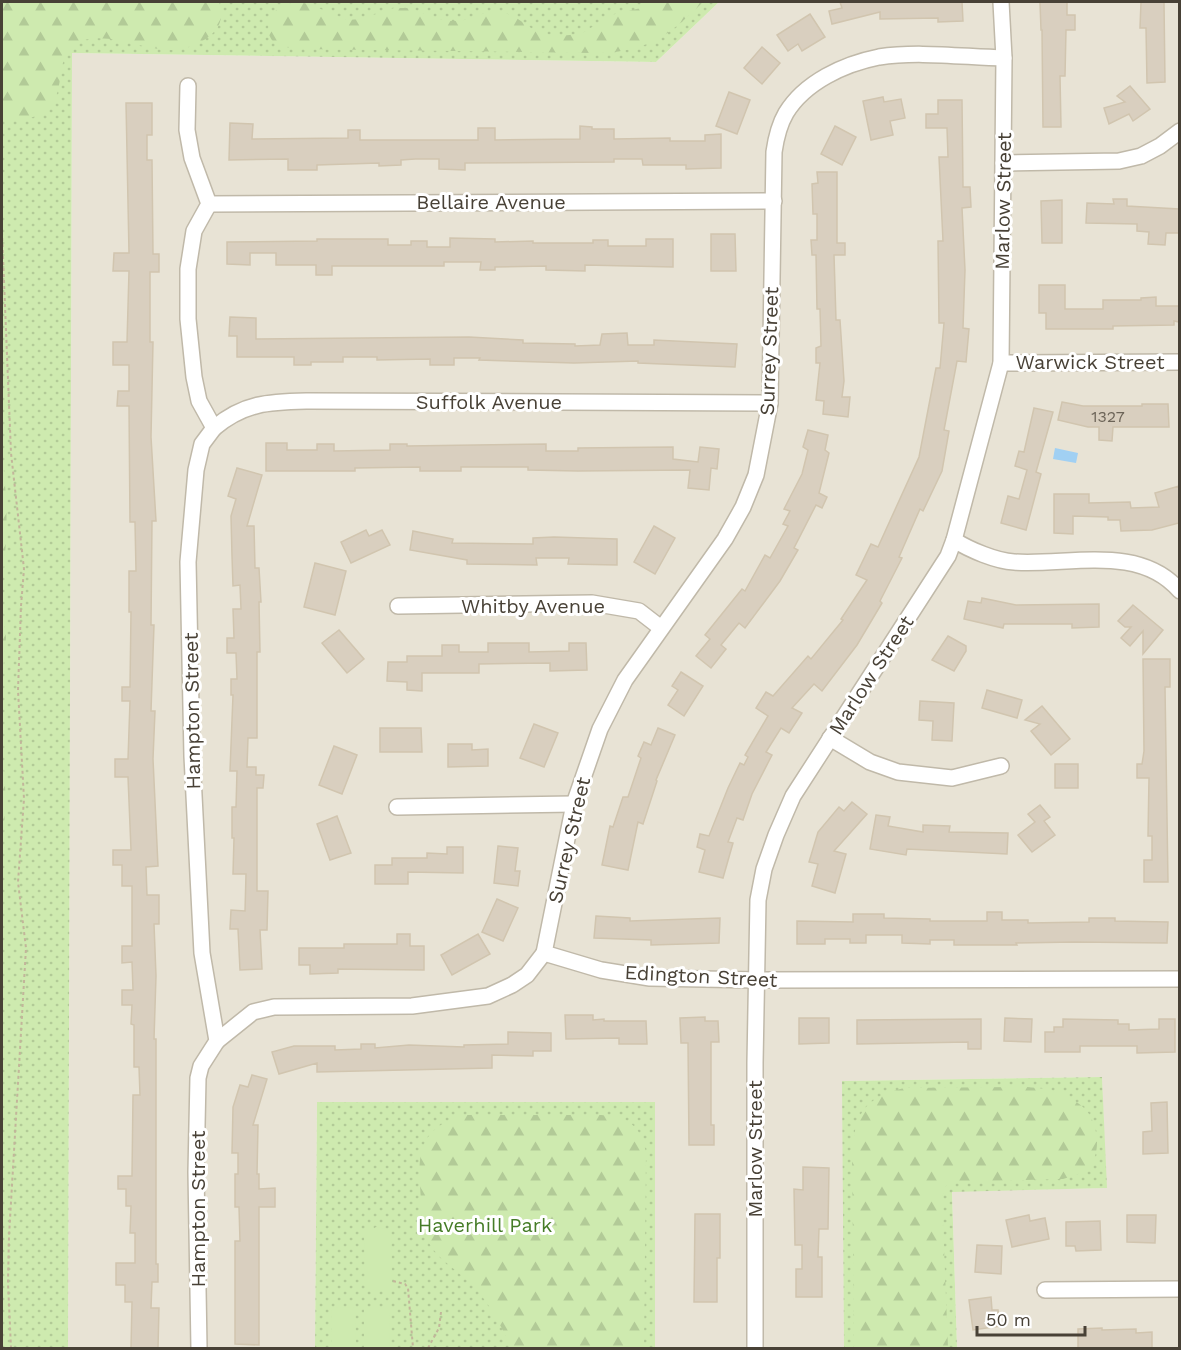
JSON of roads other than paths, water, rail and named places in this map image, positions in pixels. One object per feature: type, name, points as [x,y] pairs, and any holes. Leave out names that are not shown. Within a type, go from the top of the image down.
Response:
[{"type":"street","name":"Marlow Street","points":[[755,1348],[758,900],[764,869],[793,796],[948,556],[954,540],[1000,363],[1004,58],[1001,2]]},
{"type":"street","name":"Surrey Street","points":[[544,953],[574,804],[589,758],[616,696],[725,538],[743,507],[756,475],[770,403],[774,152],[777,133],[787,112],[819,79],[863,61],[909,55],[1004,58]]},
{"type":"street","points":[[188,86],[187,130],[192,158],[208,204],[194,231],[188,269],[188,319],[191,356],[199,401],[214,428]]},
{"type":"street","points":[[1003,163],[1119,161],[1141,156],[1160,146],[1179,131]]},
{"type":"street","name":"Bellaire Avenue","points":[[208,204],[774,201]]},
{"type":"street","name":"Warwick Street","points":[[1000,363],[1179,362]]},
{"type":"street","name":"Suffolk Avenue","points":[[214,428],[230,415],[247,407],[273,402],[770,403]]},
{"type":"street","name":"Hampton Street","points":[[199,1348],[196,1172],[198,1078],[201,1066],[217,1041],[201,941],[192,756],[188,562],[196,470],[202,444],[214,428]]},
{"type":"street","points":[[954,540],[969,549],[1012,562],[1110,560],[1135,563],[1172,583],[1179,591]]},
{"type":"street","name":"Whitby Avenue","points":[[398,606],[592,603],[639,611],[661,628]]},
{"type":"street","points":[[830,738],[870,762],[898,772],[952,778],[1001,766]]},
{"type":"street","points":[[397,807],[574,804]]},
{"type":"street","points":[[217,1041],[253,1012],[274,1008],[412,1006],[488,996],[527,975],[544,953]]},
{"type":"street","name":"Edington Street","points":[[544,953],[601,970],[650,978],[1179,979]]},
{"type":"street","points":[[1045,1290],[1179,1288]]},
{"type":"water","points":[[1055,448],[1078,453],[1076,463],[1053,459]]},
{"type":"park label","name":"Haverhill Park","points":[[485,1225]]}]
